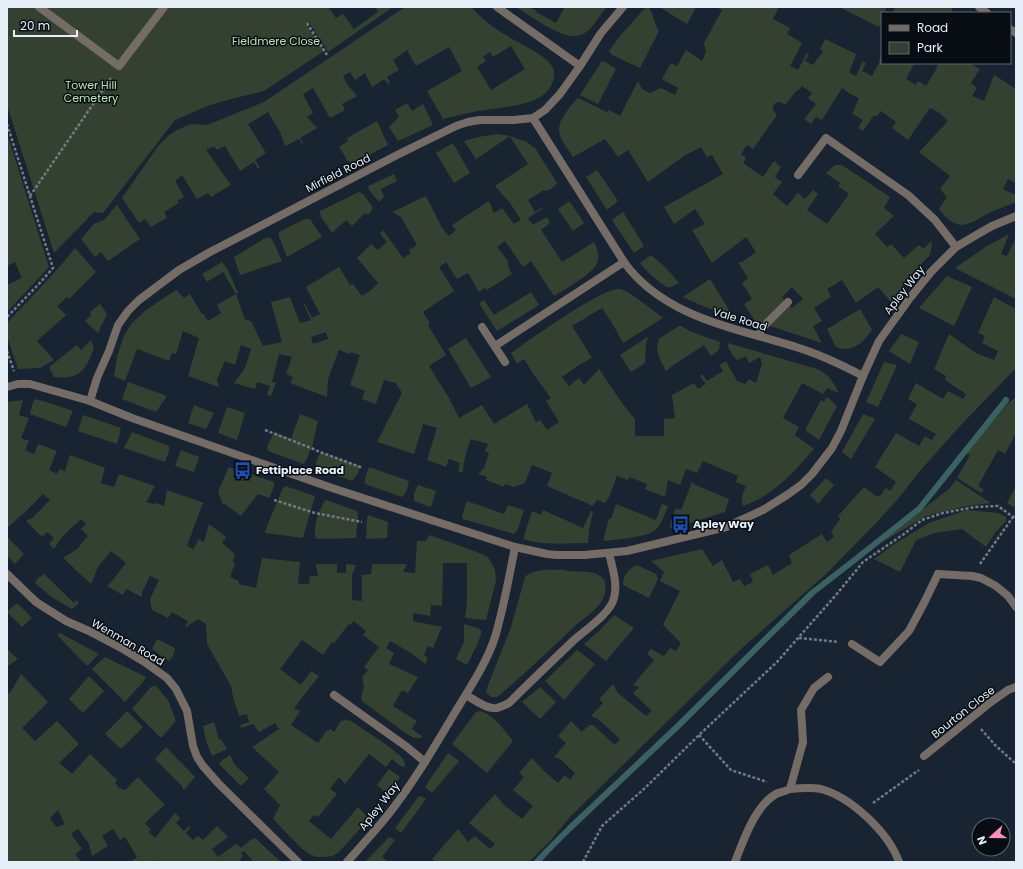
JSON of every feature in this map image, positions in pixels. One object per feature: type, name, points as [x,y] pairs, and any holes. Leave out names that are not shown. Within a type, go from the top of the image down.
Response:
[{"type":"street","points":[[39,7],[119,66],[164,7]]},
{"type":"street","points":[[497,7],[580,66]]},
{"type":"street","points":[[533,118],[544,110],[560,94],[601,34],[623,7]]},
{"type":"street","name":"Vale Road","points":[[533,118],[624,262],[635,276],[651,290],[677,307],[702,319],[828,358],[863,376]]},
{"type":"street","name":"Mirfield Road","points":[[90,401],[97,378],[123,318],[139,300],[186,266],[210,252],[397,155],[456,126],[480,120],[514,120],[533,118]]},
{"type":"street","points":[[798,176],[826,138],[908,195],[935,220],[956,248]]},
{"type":"street","name":"Apley Way","points":[[347,862],[391,811],[425,762],[466,695],[486,658],[495,638],[506,595],[515,547],[557,555],[627,551],[726,528],[763,510],[787,495],[801,485],[812,474],[832,448],[841,431],[879,341],[931,272],[956,248],[983,231],[1016,216]]},
{"type":"street","points":[[495,346],[624,262]]},
{"type":"street","points":[[759,336],[761,330],[788,302]]},
{"type":"street","points":[[482,327],[505,362]]},
{"type":"street","points":[[7,387],[18,384],[33,385],[90,401],[132,418],[325,486],[515,547]]},
{"type":"street","points":[[466,695],[487,707],[494,709],[509,703],[599,618],[611,606],[614,598],[614,575],[609,553]]},
{"type":"street","name":"Wenman Road","points":[[7,574],[36,602],[66,621],[123,649],[167,678],[176,689],[187,711],[197,757],[203,766],[218,783],[298,862]]},
{"type":"street","points":[[852,644],[880,662],[909,631],[938,574],[981,578],[996,586],[1008,596],[1016,607]]},
{"type":"street","points":[[790,789],[803,742],[801,710],[814,688],[828,677]]},
{"type":"street","name":"Bourton Close","points":[[924,756],[991,702],[1008,690],[1016,687]]},
{"type":"street","points":[[334,695],[407,747],[425,762]]},
{"type":"street","points":[[735,862],[748,829],[756,814],[767,801],[777,794],[790,789],[802,788],[820,789],[847,801],[872,822],[887,841],[898,862]]},
{"type":"path","points":[[307,23],[327,55]]},
{"type":"path","points":[[30,196],[119,66]]},
{"type":"path","points":[[7,124],[53,268],[38,286],[7,317]]},
{"type":"path","points":[[7,351],[18,384]]},
{"type":"path","points":[[265,430],[364,468]]},
{"type":"path","points":[[274,500],[315,513],[362,522]]},
{"type":"path","points":[[583,862],[602,826],[645,788],[777,662],[863,562],[922,520],[943,513],[974,507],[998,506],[1015,516],[972,576]]},
{"type":"path","points":[[798,638],[852,644]]},
{"type":"path","points":[[972,717],[995,744],[1016,764]]},
{"type":"path","points":[[699,735],[731,770],[790,789]]},
{"type":"path","points":[[861,812],[925,766],[924,756]]},
{"type":"green space","name":"Tower Hill Cemetery","points":[[7,7],[328,7],[336,18],[343,14],[354,29],[378,12],[375,7],[393,7],[328,52],[309,22],[306,24],[324,51],[264,91],[210,105],[175,120],[103,213],[94,212],[54,253],[7,105]]},
{"type":"green space","points":[[405,7],[471,7],[493,27],[542,56],[551,65],[554,73],[551,87],[544,94],[534,100],[523,104],[443,119],[427,91],[462,71],[461,69],[449,47],[416,66],[407,50],[393,60],[399,70],[387,77],[390,83],[388,84],[384,79],[372,87],[365,73],[355,80],[350,72],[343,76],[347,84],[357,96],[342,104],[345,110],[330,118],[313,88],[303,94],[313,113],[307,117],[317,128],[300,138],[303,143],[302,144],[299,139],[285,146],[280,132],[268,112],[248,124],[266,153],[255,160],[260,168],[258,169],[254,162],[240,171],[225,146],[217,150],[214,146],[206,150],[231,185],[211,197],[208,193],[197,199],[182,175],[175,181],[184,197],[177,201],[179,203],[164,212],[167,218],[151,227],[145,219],[139,223],[122,198],[159,145],[169,135],[191,124],[207,125],[264,102]],"holes":[[[511,46],[525,69],[491,90],[477,67],[486,61],[483,57],[490,52],[493,57]]]},
{"type":"green space","points":[[516,7],[531,7],[530,8],[537,11],[536,12],[556,23],[565,7],[607,7],[588,31],[581,35],[574,36],[560,33],[552,29]]},
{"type":"green space","points":[[646,7],[650,10],[659,31],[640,68],[612,55],[609,51],[620,36]]},
{"type":"green space","points":[[659,7],[696,7],[687,24]]},
{"type":"green space","points":[[717,7],[779,7],[773,19],[790,28],[787,34],[802,43],[790,66],[798,70],[807,53],[809,54],[805,61],[813,65],[823,51],[820,49],[825,39],[856,54],[849,73],[856,76],[863,61],[866,63],[862,71],[872,76],[879,63],[881,53],[881,64],[914,64],[906,79],[916,85],[918,81],[926,86],[938,64],[971,64],[980,69],[971,83],[977,88],[972,96],[984,101],[994,75],[1016,89],[1016,183],[1008,179],[1003,189],[1016,195],[1016,202],[965,225],[952,222],[939,209],[947,197],[940,189],[950,176],[919,152],[948,121],[938,112],[930,108],[908,140],[892,128],[896,122],[881,111],[876,117],[874,115],[863,131],[858,128],[863,120],[852,114],[859,98],[842,88],[822,120],[816,117],[811,124],[804,119],[816,104],[808,98],[812,93],[802,86],[785,105],[779,102],[775,103],[773,110],[777,115],[753,149],[747,145],[741,154],[746,158],[743,163],[763,177],[774,161],[781,167],[775,177],[782,182],[773,194],[787,206],[798,193],[805,199],[813,190],[818,194],[807,210],[827,224],[849,194],[838,186],[840,183],[826,173],[835,165],[842,165],[890,197],[884,208],[894,216],[875,234],[887,247],[891,244],[904,258],[919,245],[923,249],[932,241],[931,251],[929,256],[913,273],[891,302],[878,287],[856,303],[842,280],[827,289],[831,297],[814,308],[822,321],[813,326],[822,343],[755,321],[744,304],[752,299],[742,283],[748,278],[738,262],[742,262],[756,252],[746,237],[712,263],[692,230],[705,224],[695,209],[674,224],[664,207],[723,174],[712,155],[707,157],[701,147],[684,156],[648,182],[628,150],[618,157],[605,139],[573,157],[562,141],[559,133],[563,117],[578,98],[607,112],[609,110],[620,116],[638,81],[642,89],[650,93],[661,88],[675,95],[678,88],[662,79],[671,63],[677,66],[686,50],[702,61],[706,52],[704,43],[722,10]],"holes":[[[792,287],[803,299],[792,308],[782,297]]]},
{"type":"green space","points":[[839,7],[887,7],[884,12],[881,12],[881,22],[879,27]]},
{"type":"green space","points":[[895,7],[952,7],[951,12],[893,12]]},
{"type":"green space","points":[[602,61],[616,69],[598,104],[580,95]]},
{"type":"green space","points":[[407,103],[412,111],[423,104],[433,125],[398,141],[389,127],[399,117],[395,110]]},
{"type":"green space","points":[[377,121],[388,145],[352,164],[347,160],[339,147],[348,141],[347,138]]},
{"type":"green space","points":[[7,133],[49,267],[7,312],[7,285],[22,278],[15,262],[7,266]]},
{"type":"green space","points":[[498,134],[510,136],[476,159],[464,141],[478,137]]},
{"type":"green space","points":[[510,136],[525,141],[535,148],[557,183],[550,189],[544,190],[528,200],[535,212],[541,208],[542,209],[528,218],[533,225],[547,217],[550,223],[541,230],[562,262],[594,242],[598,252],[598,260],[590,272],[554,296],[531,261],[523,267],[505,241],[497,247],[508,261],[508,266],[512,274],[487,290],[485,288],[479,292],[468,273],[457,279],[446,262],[439,267],[454,291],[423,312],[430,323],[428,325],[446,355],[429,366],[449,398],[459,418],[482,405],[494,424],[527,404],[536,422],[540,420],[547,430],[559,422],[546,401],[551,398],[524,359],[517,364],[511,353],[583,305],[611,290],[620,289],[635,297],[663,318],[623,343],[602,308],[572,326],[592,358],[562,377],[569,386],[579,378],[584,385],[599,369],[622,403],[635,419],[635,436],[664,436],[664,419],[675,418],[672,395],[694,383],[698,389],[706,384],[700,376],[702,374],[707,381],[723,371],[719,365],[726,361],[737,381],[745,384],[749,379],[756,383],[762,364],[760,357],[749,363],[746,356],[737,360],[728,347],[728,343],[817,369],[830,378],[838,393],[827,388],[823,394],[802,383],[783,418],[799,427],[795,435],[814,449],[799,466],[773,490],[754,502],[743,506],[742,498],[746,486],[736,482],[738,476],[703,461],[697,473],[686,469],[680,485],[668,480],[665,497],[645,489],[647,484],[629,477],[628,480],[617,476],[609,497],[605,503],[597,500],[593,506],[547,486],[552,473],[532,465],[525,483],[514,487],[505,484],[504,487],[486,480],[487,477],[478,474],[484,468],[489,453],[485,451],[488,444],[471,439],[464,460],[463,473],[458,471],[460,463],[449,459],[446,467],[427,460],[437,428],[423,424],[414,454],[377,442],[402,393],[395,382],[384,380],[376,404],[362,399],[365,391],[350,385],[360,355],[351,352],[350,354],[339,350],[328,379],[327,397],[290,383],[293,377],[286,374],[292,357],[279,354],[272,382],[276,383],[271,396],[267,395],[270,386],[257,382],[255,389],[234,383],[245,368],[251,349],[241,345],[235,365],[225,361],[217,379],[219,387],[188,376],[199,338],[183,331],[176,354],[172,353],[169,361],[137,349],[125,381],[114,376],[117,357],[123,338],[131,324],[146,310],[176,290],[184,298],[190,294],[208,321],[221,313],[217,305],[236,294],[245,320],[251,321],[263,346],[282,342],[271,302],[290,297],[300,323],[311,320],[304,305],[305,304],[312,318],[320,314],[306,287],[339,267],[350,285],[353,284],[362,296],[370,291],[378,283],[357,258],[371,244],[378,250],[387,242],[380,234],[383,230],[403,258],[411,253],[409,250],[417,245],[401,217],[392,212],[426,196],[442,228],[449,236],[456,230],[452,225],[489,201],[494,213],[502,208],[514,224],[521,220],[510,203],[495,186],[528,164]],"holes":[[[326,332],[328,339],[313,344],[311,337]]]},
{"type":"green space","points":[[453,143],[470,173],[454,183],[436,153]]},
{"type":"green space","points":[[597,170],[618,201],[607,210],[586,177]]},
{"type":"green space","points":[[394,174],[397,181],[381,189],[384,197],[379,202],[369,190],[368,186]]},
{"type":"green space","points":[[359,192],[363,194],[373,208],[368,215],[365,213],[352,226],[346,220],[332,233],[321,217],[320,211]]},
{"type":"green space","points":[[570,202],[584,223],[573,231],[558,209]]},
{"type":"green space","points":[[117,205],[140,239],[108,261],[101,252],[95,257],[81,239],[94,224],[104,220]]},
{"type":"green space","points":[[623,212],[644,246],[634,253],[612,220]]},
{"type":"green space","points":[[305,219],[310,219],[322,237],[287,257],[279,237],[279,232]]},
{"type":"green space","points":[[1009,234],[1001,254],[1007,256],[1016,237],[1016,299],[955,268],[987,246]]},
{"type":"green space","points":[[267,237],[272,239],[282,261],[240,275],[234,257]]},
{"type":"green space","points":[[75,248],[96,272],[69,299],[67,297],[57,306],[66,315],[37,341],[54,360],[40,368],[18,369],[7,337],[7,323]]},
{"type":"green space","points":[[651,255],[667,269],[679,283],[669,288],[650,274],[640,263]]},
{"type":"green space","points":[[222,262],[227,268],[238,293],[236,294],[223,272],[207,282],[202,274]]},
{"type":"green space","points":[[947,276],[972,287],[954,326],[919,308]]},
{"type":"green space","points":[[710,279],[731,313],[728,316],[683,297]]},
{"type":"green space","points":[[531,292],[539,305],[497,331],[479,303],[484,300],[494,315]]},
{"type":"green space","points":[[994,297],[1016,309],[1016,368],[959,427],[876,523],[826,574],[741,649],[570,817],[551,840],[529,862],[437,862],[432,859],[458,829],[468,842],[475,836],[490,849],[495,844],[469,823],[495,794],[504,805],[522,819],[533,806],[513,790],[524,777],[519,773],[532,758],[558,783],[565,775],[570,780],[575,773],[560,759],[554,757],[566,743],[558,736],[571,721],[582,732],[589,725],[593,725],[615,745],[620,739],[598,719],[591,716],[603,703],[599,699],[613,684],[618,693],[646,716],[652,711],[633,693],[639,687],[633,685],[654,660],[647,654],[651,649],[664,656],[670,648],[676,651],[681,643],[663,625],[680,591],[660,581],[664,572],[651,561],[702,549],[713,566],[722,560],[733,582],[740,579],[744,586],[753,582],[750,574],[768,565],[773,575],[792,563],[789,555],[822,534],[827,542],[834,537],[831,532],[840,519],[838,516],[864,487],[876,496],[880,496],[886,488],[890,491],[896,482],[875,467],[896,433],[919,446],[925,436],[932,440],[936,434],[909,419],[917,404],[908,399],[916,383],[943,399],[948,391],[963,399],[966,394],[945,380],[946,376],[934,369],[949,334],[976,353],[994,360],[998,351],[982,343],[985,336],[978,333]]},
{"type":"green space","points":[[100,304],[107,314],[98,333],[85,321],[91,315],[90,312]]},
{"type":"green space","points":[[860,309],[872,330],[861,343],[853,348],[842,349],[836,347],[827,329]]},
{"type":"green space","points":[[679,326],[720,342],[719,350],[711,356],[704,345],[666,371],[658,355],[658,342],[660,338]]},
{"type":"green space","points":[[901,334],[919,342],[910,364],[889,351]]},
{"type":"green space","points":[[649,336],[646,343],[645,363],[631,372],[620,355]]},
{"type":"green space","points":[[466,338],[491,377],[471,388],[448,349]]},
{"type":"green space","points":[[91,340],[94,348],[85,368],[81,372],[70,377],[54,377],[49,367],[77,345],[81,350]]},
{"type":"green space","points":[[884,362],[897,365],[878,407],[866,402]]},
{"type":"green space","points":[[128,382],[167,396],[156,412],[122,399]]},
{"type":"green space","points":[[827,397],[837,406],[819,440],[805,430],[821,400],[824,402]]},
{"type":"green space","points":[[1016,397],[1016,433],[1005,454],[998,450],[978,486],[984,490],[981,493],[957,478],[970,455],[965,452],[980,433],[1006,405]]},
{"type":"green space","points":[[35,399],[73,411],[66,427],[30,414]]},
{"type":"green space","points":[[23,400],[19,415],[29,418],[21,438],[29,441],[25,450],[34,454],[38,444],[57,451],[49,470],[57,474],[59,469],[65,471],[70,455],[105,468],[101,483],[114,487],[119,474],[155,486],[146,502],[164,506],[167,490],[204,503],[187,546],[194,549],[198,539],[204,542],[209,524],[226,537],[222,543],[235,554],[233,561],[235,564],[230,577],[239,581],[239,584],[256,588],[262,558],[300,562],[298,584],[309,584],[310,576],[318,576],[316,564],[337,564],[337,573],[346,573],[346,564],[356,565],[352,575],[352,600],[362,601],[362,575],[371,574],[372,564],[407,564],[403,572],[415,573],[417,541],[426,541],[429,535],[469,549],[486,556],[490,560],[495,570],[496,581],[486,620],[465,618],[467,602],[467,563],[443,563],[442,606],[431,605],[430,616],[413,613],[413,621],[442,627],[433,648],[428,646],[424,655],[428,658],[425,664],[411,653],[390,641],[386,648],[394,653],[389,664],[418,677],[408,693],[402,690],[393,706],[417,721],[412,729],[423,737],[417,738],[409,735],[363,702],[361,698],[364,686],[362,677],[368,670],[364,667],[379,647],[363,635],[366,631],[354,621],[350,625],[349,624],[334,643],[332,642],[323,655],[302,640],[280,669],[301,685],[311,671],[319,676],[294,708],[300,711],[291,725],[318,743],[327,730],[328,731],[330,729],[334,732],[341,721],[351,721],[396,752],[405,762],[405,767],[400,766],[392,759],[386,767],[369,754],[345,784],[339,777],[330,789],[337,794],[318,817],[314,815],[309,821],[331,839],[358,807],[369,819],[339,852],[333,856],[323,857],[317,857],[309,854],[301,848],[273,819],[280,805],[264,789],[279,772],[252,747],[279,729],[275,723],[259,732],[253,724],[241,728],[240,725],[249,722],[247,714],[239,716],[231,686],[207,644],[206,624],[198,619],[185,627],[188,621],[172,612],[168,618],[152,610],[150,599],[159,580],[150,576],[142,592],[142,597],[126,589],[123,595],[107,586],[126,563],[111,551],[98,567],[91,584],[63,558],[77,549],[88,536],[81,529],[86,524],[81,519],[62,537],[54,549],[49,544],[54,538],[47,532],[42,537],[26,521],[32,518],[50,500],[43,494],[7,528],[7,402]]},
{"type":"green space","points":[[194,405],[214,413],[206,429],[188,423]]},
{"type":"green space","points":[[227,407],[245,413],[237,440],[218,433]]},
{"type":"green space","points":[[300,414],[318,421],[312,447],[304,464],[268,451],[267,447],[274,432],[291,439]]},
{"type":"green space","points":[[863,414],[875,419],[851,459],[842,452]]},
{"type":"green space","points":[[83,415],[121,428],[117,444],[78,431]]},
{"type":"green space","points":[[132,432],[169,446],[169,451],[165,462],[124,448]]},
{"type":"green space","points":[[181,450],[199,457],[194,472],[175,466]]},
{"type":"green space","points":[[321,452],[360,466],[357,475],[352,481],[316,468],[316,462]]},
{"type":"green space","points":[[229,467],[274,482],[274,487],[269,498],[258,494],[241,516],[225,504],[223,505],[218,491]]},
{"type":"green space","points":[[369,467],[409,481],[406,492],[402,497],[365,484],[365,478]]},
{"type":"green space","points":[[826,478],[834,485],[818,504],[810,495]]},
{"type":"green space","points":[[956,480],[991,503],[967,506],[926,516],[879,544],[950,488]]},
{"type":"green space","points":[[692,482],[693,484],[729,499],[725,512],[670,529],[670,523],[676,508],[681,510]]},
{"type":"green space","points":[[418,485],[436,491],[431,507],[414,501],[414,494]]},
{"type":"green space","points":[[285,486],[315,496],[303,538],[265,533]]},
{"type":"green space","points":[[1016,486],[1016,508],[1007,503]]},
{"type":"green space","points":[[326,500],[357,511],[356,538],[316,539],[315,530],[317,519]]},
{"type":"green space","points":[[467,501],[504,514],[508,505],[524,510],[517,531],[514,534],[463,519],[462,516]]},
{"type":"green space","points":[[616,504],[656,520],[662,504],[668,506],[659,526],[654,531],[645,535],[630,538],[604,541],[609,519],[611,519]]},
{"type":"green space","points":[[543,510],[583,528],[591,511],[593,512],[588,543],[539,543],[523,539],[532,511],[541,515]]},
{"type":"green space","points":[[967,510],[998,513],[1006,517],[1006,521],[995,533],[986,547],[962,529],[934,533],[916,540],[900,572],[874,559],[896,543],[929,523]]},
{"type":"green space","points":[[368,515],[388,522],[387,538],[366,539]]},
{"type":"green space","points":[[7,537],[24,554],[15,564],[7,556]]},
{"type":"green space","points":[[637,565],[656,574],[658,579],[649,598],[623,585],[624,578],[627,573],[631,568]]},
{"type":"green space","points":[[564,570],[591,572],[600,576],[604,580],[606,587],[602,601],[593,611],[500,695],[497,697],[491,697],[486,692],[487,688],[511,627],[525,577],[538,571]]},
{"type":"green space","points":[[45,574],[74,603],[76,600],[79,603],[72,609],[53,598],[35,583],[38,578]]},
{"type":"green space","points":[[17,603],[32,618],[22,627],[7,612]]},
{"type":"green space","points":[[614,615],[634,628],[606,661],[584,644]]},
{"type":"green space","points":[[464,624],[478,628],[482,631],[467,665],[456,659],[464,642]]},
{"type":"green space","points":[[60,633],[99,654],[87,666],[57,635]]},
{"type":"green space","points":[[157,639],[175,648],[174,654],[169,661],[152,649]]},
{"type":"green space","points":[[7,649],[18,659],[7,667]]},
{"type":"green space","points":[[577,650],[595,664],[564,700],[545,681]]},
{"type":"green space","points":[[105,657],[146,677],[125,702],[92,669]]},
{"type":"green space","points":[[21,674],[48,702],[22,728],[35,741],[57,721],[79,744],[59,763],[72,774],[90,754],[117,780],[115,783],[119,788],[125,790],[138,777],[165,805],[145,823],[151,830],[149,832],[155,838],[175,813],[180,818],[176,823],[184,831],[189,826],[190,828],[186,833],[193,840],[198,836],[203,840],[217,826],[228,837],[212,849],[218,857],[234,845],[237,844],[241,848],[255,838],[281,862],[254,862],[244,851],[241,853],[243,856],[240,860],[242,862],[161,862],[159,860],[156,862],[130,862],[137,857],[125,837],[120,840],[113,829],[102,836],[108,846],[92,856],[89,844],[78,829],[71,834],[82,849],[75,854],[81,862],[7,862],[7,695],[12,690]],"holes":[[[58,810],[65,824],[56,827],[50,818]]]},
{"type":"green space","points":[[89,676],[104,691],[83,713],[69,699]]},
{"type":"green space","points":[[156,686],[168,700],[176,721],[161,738],[132,709],[151,687]]},
{"type":"green space","points":[[540,687],[556,702],[540,719],[522,702]]},
{"type":"green space","points":[[127,711],[143,727],[121,749],[105,734]]},
{"type":"green space","points":[[481,711],[495,720],[513,741],[487,773],[452,744],[476,712]]},
{"type":"green space","points":[[214,722],[219,740],[221,739],[227,749],[212,756],[206,741],[203,726]]},
{"type":"green space","points":[[166,747],[195,777],[184,790],[182,788],[183,787],[155,759]]},
{"type":"green space","points":[[448,753],[459,761],[432,793],[425,787]]},
{"type":"green space","points":[[230,755],[235,765],[249,778],[241,786],[219,764]]},
{"type":"green space","points":[[389,769],[400,777],[387,794],[377,785]]},
{"type":"green space","points":[[419,796],[426,799],[401,833],[395,828]]},
{"type":"green space","points":[[389,837],[395,840],[382,857],[388,862],[365,862]]},
{"type":"waterway","points":[[537,862],[570,828],[679,725],[812,593],[919,509],[1006,400]]},
{"type":"place","name":"Fettiplace Road","points":[[243,470]]},
{"type":"place","name":"Apley Way","points":[[680,524]]},
{"type":"park label","name":"Fieldmere Close","points":[[276,41]]}]
